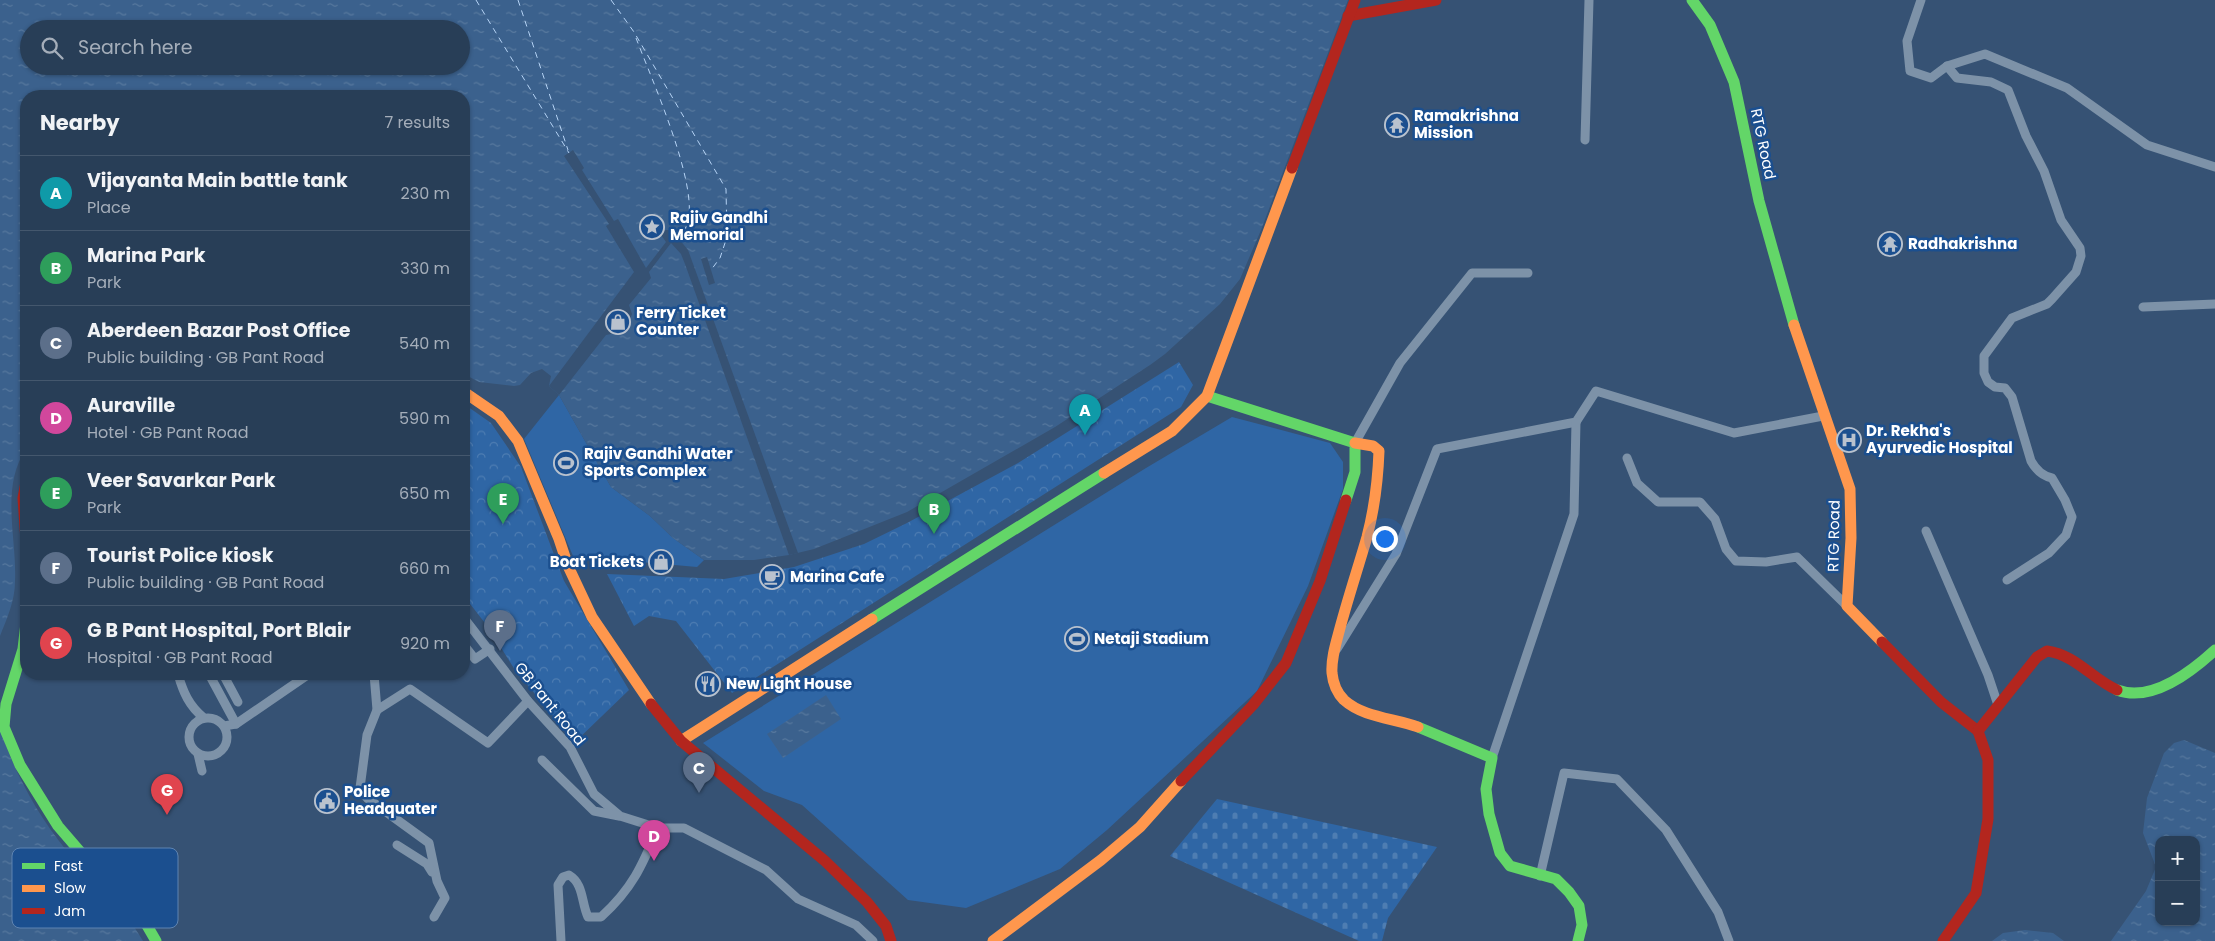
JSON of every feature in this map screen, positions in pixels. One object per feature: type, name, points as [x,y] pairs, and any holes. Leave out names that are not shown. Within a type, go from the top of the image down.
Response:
[{"type":"main road","points":[[681,742],[1027,520],[1172,431],[1208,396],[1355,0]]},
{"type":"main road","points":[[1348,16],[1436,0]]},
{"type":"main road","name":"RTG Road","points":[[1692,0],[1710,25],[1734,82],[1759,201],[1784,297],[1823,416],[1850,489],[1851,538],[1847,606]]},
{"type":"main road","points":[[470,395],[499,416],[518,442],[559,539],[568,566],[592,616],[655,710],[681,742],[825,861],[867,902],[886,926],[891,941]]},
{"type":"main road","points":[[1208,396],[1355,443],[1373,446],[1379,451],[1378,474],[1367,536],[1352,581],[1332,656],[1332,674],[1335,688],[1344,700],[1356,708],[1392,722],[1415,726],[1492,758],[1486,790],[1489,814],[1500,853],[1510,866],[1556,879],[1569,892],[1579,906],[1582,925],[1578,941]]},
{"type":"main road","points":[[993,941],[1101,860],[1140,827],[1253,705],[1286,663],[1320,581],[1355,472],[1355,443]]},
{"type":"main road","points":[[1847,606],[1941,702],[1978,731],[1988,760],[1988,819],[1976,893],[1943,941]]},
{"type":"main road","points":[[1978,731],[2037,657],[2047,651],[2064,654],[2106,684],[2120,692],[2128,693],[2149,691],[2163,686],[2204,660],[2215,650]]},
{"type":"main road","points":[[20,658],[6,704],[4,727],[20,765],[58,826],[77,848]]},
{"type":"main road","points":[[148,928],[156,941]]},
{"type":"street","points":[[1585,140],[1589,0]]},
{"type":"street","points":[[1921,0],[1907,41],[1910,71],[1931,78],[1947,66],[1985,54],[2067,88],[2147,145],[2215,167]]},
{"type":"street","points":[[1947,66],[1957,78],[1991,82],[2008,90],[2026,136],[2044,171],[2061,220],[2080,248],[2081,256],[2076,272],[2052,299],[2047,304],[2012,318],[1984,356],[1982,365],[1988,382],[1995,387],[2004,388],[2012,397],[2031,461],[2036,470],[2052,478],[2057,484],[2072,517],[2066,536],[2050,553],[2007,580]]},
{"type":"street","points":[[1355,443],[1400,364],[1472,273],[1528,273]]},
{"type":"street","points":[[2143,307],[2215,304]]},
{"type":"street","points":[[1492,758],[1574,514],[1576,422],[1596,391],[1734,434],[1823,416]]},
{"type":"street","points":[[1332,656],[1396,554],[1437,449],[1576,422]]},
{"type":"street","points":[[1627,458],[1638,483],[1658,502],[1700,502],[1715,519],[1726,549],[1736,561],[1766,562],[1797,558],[1847,606]]},
{"type":"street","points":[[1926,531],[1988,675],[1998,706]]},
{"type":"street","name":"GB Pant Road","points":[[470,625],[528,701],[570,747],[594,794],[620,816],[658,828],[684,828],[766,870],[798,899],[856,925],[873,941]]},
{"type":"street","points":[[470,653],[475,659],[490,649]]},
{"type":"street","points":[[180,680],[192,709],[204,718],[215,719],[224,726],[227,739],[222,751],[210,756],[198,754]]},
{"type":"street","points":[[212,680],[236,724]]},
{"type":"street","points":[[226,680],[238,702]]},
{"type":"street","points":[[224,726],[236,724],[300,680]]},
{"type":"street","points":[[374,680],[377,710],[367,735],[360,788],[367,798],[428,843],[437,881]]},
{"type":"street","points":[[377,710],[410,689],[488,743],[528,701]]},
{"type":"street","points":[[202,771],[198,754],[189,744],[188,737],[192,724],[204,718]]},
{"type":"street","points":[[542,760],[594,811],[620,816]]},
{"type":"street","points":[[1540,876],[1564,773],[1617,779],[1666,830],[1718,912],[1729,941]]},
{"type":"street","points":[[561,941],[558,885],[563,876],[569,874],[576,879],[588,917],[601,917],[613,906],[638,874],[658,828]]},
{"type":"street","points":[[397,845],[427,864],[437,881],[445,898],[434,917]]},
{"type":"green space","points":[[1179,362],[1193,385],[1181,407],[732,693],[676,621],[649,616],[634,626],[607,574],[724,579],[794,567],[864,544],[1018,463]]},
{"type":"green space","name":"Rajiv Gandhi Water Sports Complex","points":[[559,395],[611,487],[650,516],[673,538],[704,560],[697,567],[573,556],[524,439]]},
{"type":"green space","points":[[470,408],[491,423],[521,467],[564,581],[629,690],[575,742],[515,670],[488,627],[470,604]]},
{"type":"green space","name":"Netaji Stadium","points":[[1232,417],[1330,443],[1343,462],[1343,489],[1308,586],[1257,691],[1107,830],[1060,869],[966,908],[908,900],[802,805],[764,791],[703,743],[1146,468]]},
{"type":"green space","points":[[1217,799],[1437,847],[1388,918],[1382,941],[1359,941],[1170,856]]},
{"type":"water","points":[[0,0],[1348,0],[1261,230],[1240,279],[1220,304],[1165,354],[1150,365],[1055,427],[907,512],[814,549],[754,560],[704,560],[673,538],[650,516],[611,487],[559,395],[549,386],[551,376],[542,369],[531,373],[520,385],[514,386],[479,382],[470,377],[470,90],[20,90],[20,460],[14,480],[12,496],[15,588],[0,636]]},
{"type":"water","points":[[826,695],[841,719],[783,758],[767,734]]},
{"type":"water","points":[[0,729],[12,761],[27,792],[45,822],[65,848],[12,848],[12,928],[134,928],[143,941],[0,941]]},
{"type":"water","points":[[2184,740],[2215,753],[2215,941],[2111,941],[2146,891],[2155,869],[2155,926],[2200,926],[2200,836],[2155,836],[2155,864],[2143,833],[2147,798],[2164,753],[2174,743]]},
{"type":"water","points":[[2025,930],[2053,933],[2064,941],[1992,941],[2003,933]]},
{"type":"pier","points":[[573,150],[584,168],[582,170],[614,221],[618,219],[646,268],[666,242],[659,232],[653,234],[646,230],[645,225],[649,219],[658,221],[660,230],[669,230],[675,234],[688,250],[798,553],[789,555],[685,264],[681,254],[671,243],[649,272],[651,278],[629,305],[632,314],[628,325],[623,330],[606,335],[559,395],[549,386],[634,272],[606,226],[609,224],[564,156]]},
{"type":"pier","points":[[707,257],[715,283],[709,285],[701,259]]},
{"type":"ferry route","points":[[476,0],[569,153]]},
{"type":"ferry route","points":[[518,0],[568,150]]},
{"type":"ferry route","points":[[611,0],[634,32],[726,189],[727,237],[720,258],[711,270]]},
{"type":"ferry route","points":[[636,38],[662,103],[680,157],[686,182],[689,204],[688,222],[680,239]]},
{"type":"traffic: fast","points":[[1692,0],[1710,25],[1734,82],[1759,201],[1794,325]]},
{"type":"traffic: fast","points":[[1207,396],[1355,443],[1355,472],[1346,500]]},
{"type":"traffic: fast","points":[[872,619],[1104,473]]},
{"type":"traffic: fast","points":[[2117,690],[2130,693],[2157,689],[2183,676],[2215,650]]},
{"type":"traffic: fast","points":[[20,659],[6,704],[4,727],[20,765],[58,826],[77,848]]},
{"type":"traffic: fast","points":[[1418,727],[1492,758],[1486,789],[1489,814],[1500,853],[1510,866],[1556,879],[1569,892],[1579,906],[1582,925],[1578,941]]},
{"type":"traffic: fast","points":[[148,928],[156,941]]},
{"type":"traffic: slow","points":[[1104,473],[1172,431],[1207,396],[1292,168]]},
{"type":"traffic: slow","points":[[1794,325],[1850,489],[1851,538],[1847,606],[1882,642]]},
{"type":"traffic: slow","points":[[470,396],[499,416],[518,441],[559,539],[568,566],[592,617],[651,704]]},
{"type":"traffic: slow","points":[[1355,443],[1373,446],[1379,451],[1378,472],[1374,505],[1367,537],[1334,650],[1333,680],[1344,700],[1361,711],[1418,727]]},
{"type":"traffic: slow","points":[[681,741],[872,619]]},
{"type":"traffic: slow","points":[[993,941],[1101,860],[1140,827],[1181,781]]},
{"type":"traffic: jam","points":[[1292,168],[1355,0]]},
{"type":"traffic: jam","points":[[1348,16],[1436,0]]},
{"type":"traffic: jam","points":[[1181,781],[1253,705],[1286,663],[1320,581],[1346,500]]},
{"type":"traffic: jam","points":[[1882,642],[1941,702],[1978,731]]},
{"type":"traffic: jam","points":[[1943,941],[1976,893],[1988,819],[1988,760],[1978,731],[2037,657],[2047,651],[2067,657],[2117,690]]},
{"type":"traffic: jam","points":[[651,704],[681,741],[825,861],[867,902],[886,926],[891,941]]},
{"type":"place","name":"Ramakrishna Mission","points":[[1397,125]]},
{"type":"place","name":"Rajiv Gandhi Memorial","points":[[652,227]]},
{"type":"place","name":"Radhakrishna","points":[[1890,244]]},
{"type":"place","name":"Ferry Ticket Counter","points":[[618,322]]},
{"type":"place","name":"Vijayanta Main battle tank","points":[[1085,435]]},
{"type":"place","name":"Dr. Rekha's Ayurvedic Hospital","points":[[1849,440]]},
{"type":"place","name":"Rajiv Gandhi Water Sports Complex","points":[[566,463]]},
{"type":"place","name":"Veer Savarkar Park","points":[[503,524]]},
{"type":"place","name":"Marina Park","points":[[934,534]]},
{"type":"place","name":"Boat Tickets","points":[[661,562]]},
{"type":"place","name":"Marina Cafe","points":[[772,577]]},
{"type":"place","name":"Netaji Stadium","points":[[1077,639]]},
{"type":"place","name":"Tourist Police kiosk","points":[[500,651]]},
{"type":"place","name":"New Light House","points":[[708,684]]},
{"type":"place","name":"Aberdeen Bazar Post Office","points":[[699,793]]},
{"type":"place","name":"Police Headquater","points":[[327,801]]},
{"type":"place","name":"G B Pant Hospital, Port Blair","points":[[167,815]]},
{"type":"place","name":"Auraville","points":[[654,861]]}]
